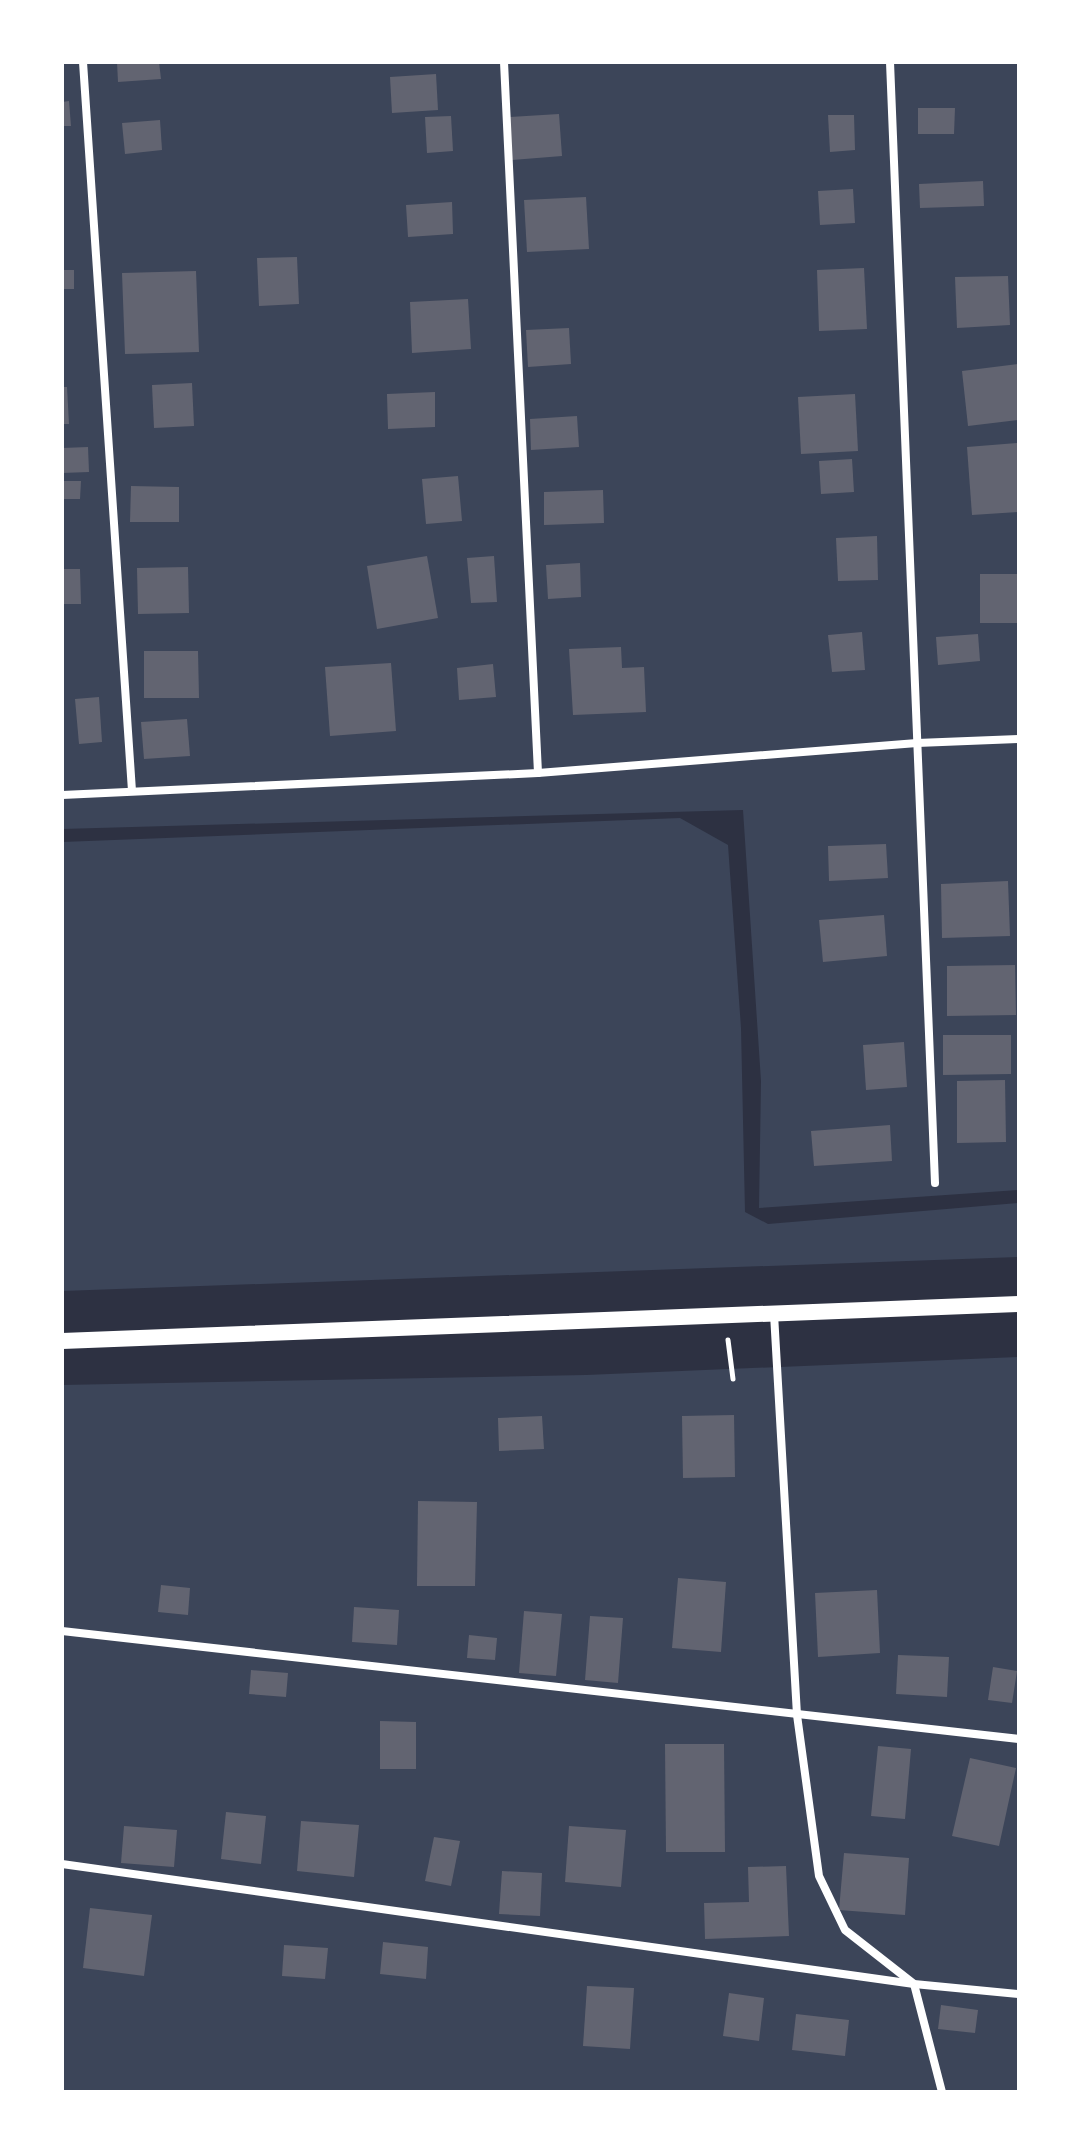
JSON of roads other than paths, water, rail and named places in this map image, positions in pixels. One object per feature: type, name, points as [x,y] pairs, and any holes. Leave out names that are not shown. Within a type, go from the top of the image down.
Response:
[{"type":"main road","points":[[62,1341],[1019,1304]]},
{"type":"street","points":[[83,62],[132,791]]},
{"type":"street","points":[[504,62],[538,773]]},
{"type":"street","points":[[890,62],[935,1183]]},
{"type":"street","points":[[62,795],[538,773],[917,743],[1019,739]]},
{"type":"street","points":[[774,1313],[797,1715],[819,1876],[845,1930],[914,1984],[942,2092]]},
{"type":"street","points":[[62,1631],[1019,1739]]},
{"type":"street","points":[[62,1864],[914,1984],[1019,1994]]}]
